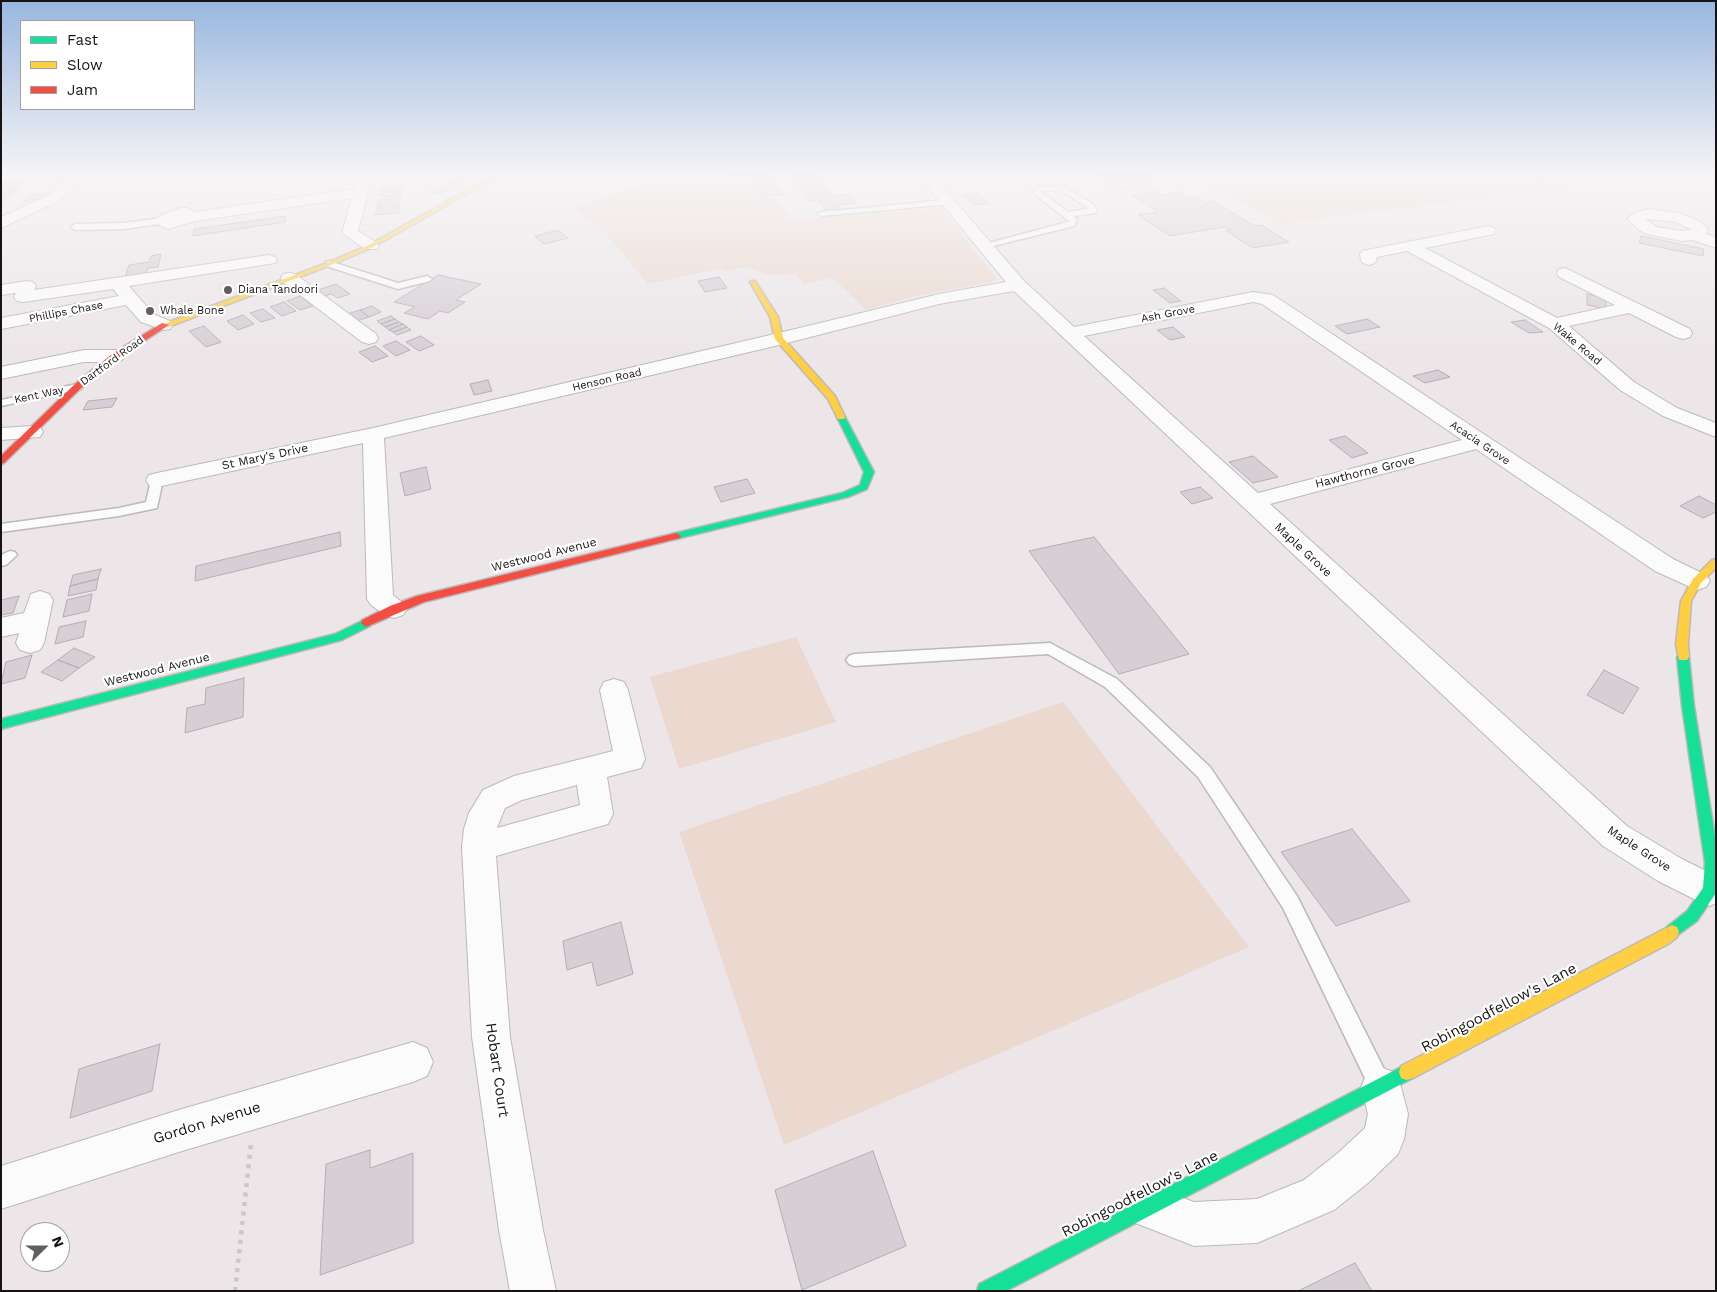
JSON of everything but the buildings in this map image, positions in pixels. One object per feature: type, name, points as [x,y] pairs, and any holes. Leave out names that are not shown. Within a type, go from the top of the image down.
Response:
[{"type":"street","points":[[355,236],[371,246]]},
{"type":"street","name":"Dartford Road","points":[[1,461],[77,387],[115,356],[164,325],[329,264],[388,236]]},
{"type":"street","name":"Maple Grove","points":[[976,236],[1018,285],[1250,502],[1615,836],[1670,870],[1712,873]]},
{"type":"street","points":[[1369,260],[1368,254],[1460,236]]},
{"type":"street","points":[[1698,236],[1716,243]]},
{"type":"street","name":"Wake Road","points":[[1409,246],[1555,324],[1627,386],[1670,412],[1716,431]]},
{"type":"street","points":[[1,290],[27,286],[23,297],[268,260]]},
{"type":"street","points":[[1565,273],[1683,333]]},
{"type":"street","points":[[288,278],[369,338]]},
{"type":"street","name":"Westwood Avenue","points":[[1,724],[338,637],[394,609],[420,599],[845,495],[864,486],[869,472],[832,398],[779,339],[774,317],[753,282]]},
{"type":"street","points":[[117,283],[146,318],[164,325]]},
{"type":"street","name":"Henson Road","points":[[373,434],[779,339],[939,299],[1018,285]]},
{"type":"street","name":"Ash Grove","points":[[1070,333],[1253,297],[1267,299]]},
{"type":"street","name":"Phillips Chase","points":[[1,324],[130,298]]},
{"type":"street","name":"Acacia Grove","points":[[1267,299],[1664,565],[1697,581]]},
{"type":"street","points":[[1555,324],[1630,307]]},
{"type":"street","points":[[1,373],[84,356],[115,356]]},
{"type":"street","points":[[1,434],[32,432]]},
{"type":"street","points":[[373,434],[380,599],[394,609]]},
{"type":"street","name":"St Mary's Drive","points":[[158,480],[373,434]]},
{"type":"street","name":"Hawthorne Grove","points":[[1250,502],[1479,442]]},
{"type":"street","points":[[1712,873],[1688,706],[1682,644],[1686,601],[1697,581],[1715,565]]},
{"type":"street","points":[[1,628],[36,621]]},
{"type":"street","name":"Hobart Court","points":[[533,1291],[521,1230],[491,1037],[479,847],[482,821],[494,799],[514,789],[630,759],[614,690]]},
{"type":"street","name":"Robingoodfellow's Lane","points":[[986,1291],[1663,939],[1692,916],[1712,873]]},
{"type":"street","name":"Gordon Avenue","points":[[1,1188],[182,1130],[413,1062]]},
{"type":"street","points":[[1148,1207],[1194,1224],[1257,1221],[1319,1195],[1353,1168],[1383,1139],[1388,1114],[1381,1087]]},
{"type":"lane","points":[[984,246],[1023,236]]},
{"type":"lane","points":[[329,264],[398,286],[427,279]]},
{"type":"lane","name":"Kent Way","points":[[1,403],[77,387]]},
{"type":"lane","points":[[1,528],[119,512],[152,505],[158,480]]},
{"type":"lane","points":[[854,660],[1050,648],[1111,683],[1204,772],[1290,902],[1381,1087]]},
{"type":"path","points":[[235,1291],[255,1108]]},
{"type":"shaded area","points":[[609,236],[963,236],[997,279],[992,282],[916,296],[866,310],[833,278],[804,284],[796,274],[770,275],[746,267],[725,271],[722,268],[648,284]]},
{"type":"shaded area","points":[[796,637],[836,722],[679,769],[650,677]]},
{"type":"shaded area","points":[[1063,702],[1249,947],[784,1145],[679,832]]},
{"type":"traffic: fast","points":[[676,536],[845,495],[864,487],[869,472],[841,417]]},
{"type":"traffic: fast","points":[[1,724],[338,637],[366,623]]},
{"type":"traffic: fast","points":[[1672,932],[1692,916],[1710,890],[1712,863],[1688,706],[1683,657]]},
{"type":"traffic: fast","points":[[986,1291],[1407,1072]]},
{"type":"traffic: slow","points":[[165,325],[329,264],[388,236]]},
{"type":"traffic: slow","points":[[753,282],[774,317],[779,339],[832,398],[841,417]]},
{"type":"traffic: slow","points":[[1683,657],[1682,644],[1686,601],[1697,581],[1716,562]]},
{"type":"traffic: slow","points":[[1407,1072],[1663,939],[1672,932]]},
{"type":"traffic: jam","points":[[1,461],[77,387],[115,356],[165,325]]},
{"type":"traffic: jam","points":[[366,623],[394,609],[421,599],[676,536]]},
{"type":"place","name":"Diana Tandoori","points":[[228,290]]},
{"type":"place","name":"Whale Bone","points":[[150,311]]}]
